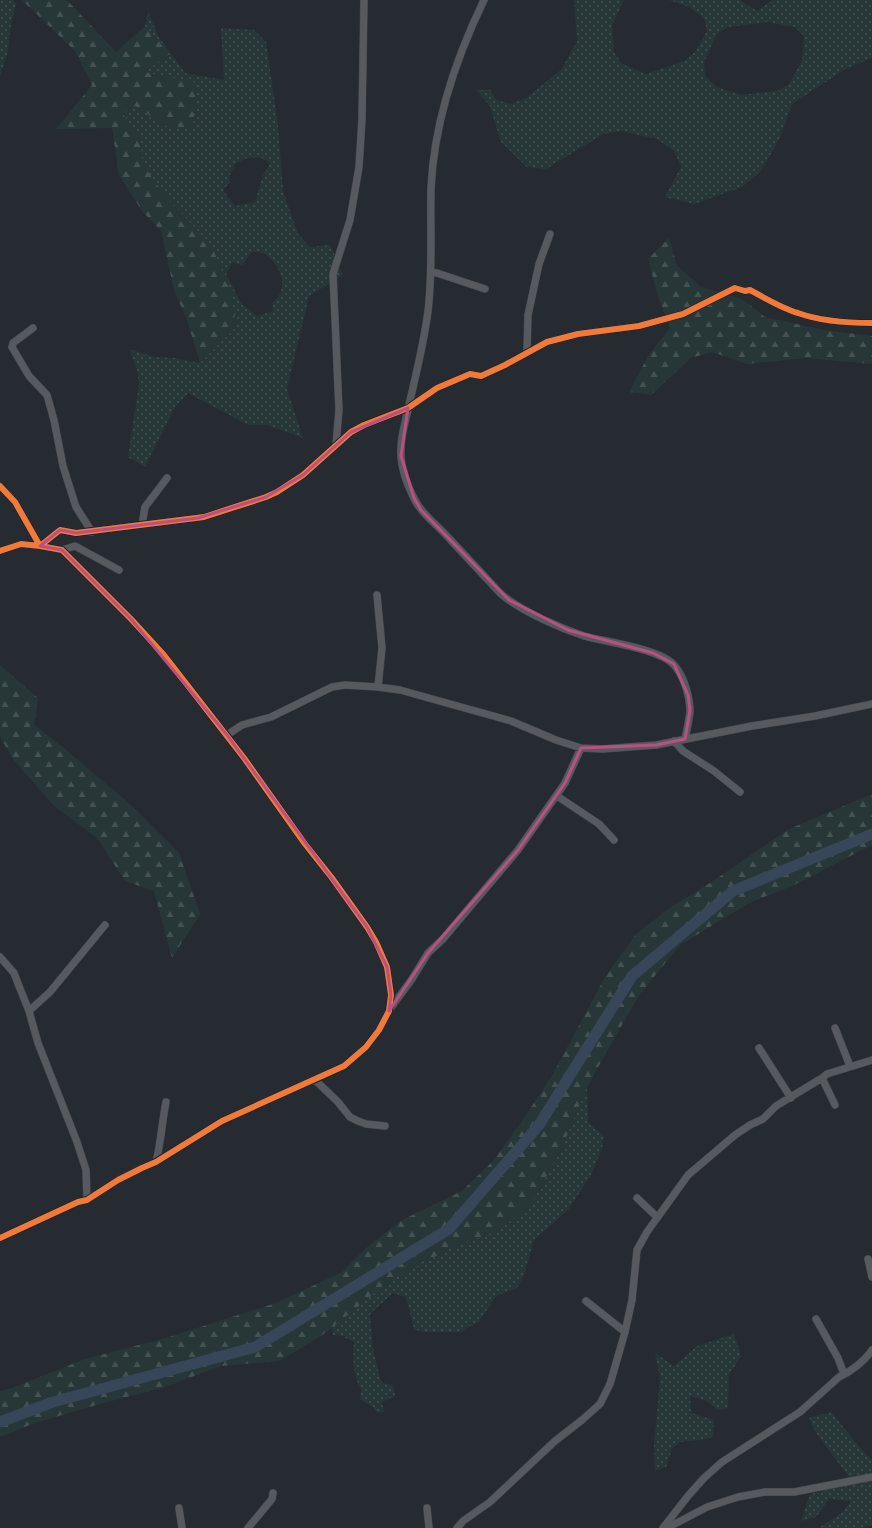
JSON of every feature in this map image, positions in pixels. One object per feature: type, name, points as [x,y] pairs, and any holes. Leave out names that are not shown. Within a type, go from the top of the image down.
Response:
[{"type":"street","points":[[336,444],[339,410],[333,274],[350,220],[359,167],[362,119],[364,0]]},
{"type":"street","points":[[484,0],[468,35],[456,67],[438,136],[431,185],[430,293],[425,330],[408,408],[403,424],[401,456],[414,498],[421,510],[501,594],[509,600],[568,630],[601,641],[653,653],[665,657],[674,664],[681,674],[688,696],[690,710],[685,739]]},
{"type":"street","points":[[527,352],[528,315],[539,264],[550,234]]},
{"type":"street","points":[[431,271],[484,289]]},
{"type":"street","points":[[40,546],[60,530],[76,533],[92,532],[204,517],[266,497],[277,492],[303,475],[336,444],[352,432],[364,425],[408,408],[437,388],[470,374],[481,376],[505,365],[547,342],[574,335],[639,326],[683,314],[735,288],[745,291],[750,290],[805,316],[872,323]]},
{"type":"street","points":[[33,328],[12,343],[12,347],[29,376],[47,395],[54,420],[63,466],[76,507],[92,532]]},
{"type":"street","points":[[142,525],[145,507],[167,478]]},
{"type":"street","points":[[0,486],[15,502],[40,546]]},
{"type":"street","points":[[0,551],[21,544],[62,550],[76,546],[119,570]]},
{"type":"street","points":[[62,550],[152,641],[227,735],[266,787],[305,844],[348,900],[376,942],[387,967],[390,978],[391,994],[389,1011]]},
{"type":"street","points":[[377,595],[382,648],[378,687]]},
{"type":"street","points":[[227,735],[242,725],[271,717],[339,685],[400,690],[511,721],[556,740],[581,748],[602,749],[656,745],[752,726],[785,722],[872,704]]},
{"type":"street","points":[[674,741],[683,751],[714,771],[740,792]]},
{"type":"street","points":[[0,1238],[78,1202],[87,1200],[118,1180],[156,1162],[222,1121],[256,1104],[315,1080],[344,1066],[366,1047],[380,1030],[389,1011],[412,979],[428,953],[443,939],[518,850],[557,796],[565,783],[581,748]]},
{"type":"street","points":[[557,796],[599,824],[614,840]]},
{"type":"street","points":[[29,1011],[50,992],[105,925]]},
{"type":"street","points":[[0,958],[14,972],[29,1011],[38,1043],[86,1170],[87,1200]]},
{"type":"street","points":[[835,1028],[850,1066]]},
{"type":"street","points":[[759,1048],[791,1098]]},
{"type":"street","points":[[457,1528],[463,1521],[490,1502],[555,1441],[600,1404],[610,1384],[625,1332],[632,1300],[636,1250],[647,1232],[688,1175],[735,1135],[763,1119],[776,1106],[827,1074],[872,1060]]},
{"type":"street","points":[[822,1078],[835,1105]]},
{"type":"street","points":[[315,1080],[338,1102],[350,1117],[366,1124],[385,1126]]},
{"type":"street","points":[[156,1162],[166,1102]]},
{"type":"street","points":[[637,1198],[658,1217]]},
{"type":"street","points":[[868,1259],[872,1277]]},
{"type":"street","points":[[586,1301],[625,1332]]},
{"type":"street","points":[[816,1319],[838,1358],[844,1374]]},
{"type":"street","points":[[663,1528],[704,1478],[722,1462],[800,1412],[839,1377],[869,1355],[872,1350]]},
{"type":"street","points":[[667,1528],[707,1507],[738,1497],[765,1492],[794,1492],[872,1477]]},
{"type":"street","points":[[248,1528],[272,1499],[273,1493]]},
{"type":"street","points":[[179,1508],[182,1528]]},
{"type":"street","points":[[427,1508],[429,1528]]},
{"type":"highlighted area","points":[[408,408],[401,456],[414,498],[421,510],[509,600],[568,630],[653,653],[674,664],[688,695],[690,710],[685,739],[656,745],[581,748],[565,783],[518,850],[428,953],[389,1011],[391,995],[387,967],[367,927],[227,735],[131,619],[62,550],[40,546],[60,530],[76,533],[198,518],[266,497],[303,475],[351,432]]},
{"type":"green space","points":[[0,0],[14,0],[16,4],[10,30],[8,51],[0,76]]},
{"type":"green space","points":[[22,0],[67,0],[116,52],[145,26],[170,54],[144,72],[197,83],[193,127],[171,129],[135,106],[123,114],[140,139],[143,164],[164,195],[211,245],[231,291],[236,327],[200,363],[187,320],[174,290],[161,231],[142,211],[119,175],[112,128],[56,129],[92,85],[75,51]]},
{"type":"green space","points":[[574,0],[624,0],[612,25],[614,52],[622,64],[646,74],[684,61],[695,52],[707,31],[704,18],[689,7],[669,0],[740,0],[757,11],[773,0],[872,0],[872,58],[847,68],[792,104],[779,140],[760,172],[742,187],[694,204],[665,197],[681,167],[674,151],[657,139],[621,131],[603,134],[546,169],[527,167],[501,142],[490,106],[476,90],[490,90],[497,100],[510,104],[526,98],[562,69],[577,41]],"holes":[[[768,22],[795,27],[804,36],[802,61],[789,84],[777,91],[741,95],[717,87],[705,75],[704,62],[717,34],[728,27]]]},
{"type":"green space","points":[[148,11],[158,36],[185,73],[224,80],[221,28],[254,30],[266,42],[278,126],[283,191],[298,234],[310,247],[330,245],[343,275],[309,296],[287,389],[303,438],[267,425],[248,425],[188,393],[175,407],[145,467],[128,457],[139,384],[137,369],[129,349],[155,357],[174,358],[200,363],[236,327],[211,245],[164,195],[142,164],[140,139],[123,114],[135,106],[171,129],[144,72],[170,54],[145,26]],"holes":[[[259,157],[268,161],[269,166],[263,175],[255,202],[235,206],[223,190],[230,182],[229,177],[235,164],[247,158]],[[252,252],[262,253],[270,258],[274,262],[282,277],[280,294],[272,303],[273,311],[257,316],[241,303],[226,274],[232,263],[242,265]]]},
{"type":"green space","points":[[669,238],[677,266],[701,287],[742,299],[765,317],[823,330],[872,336],[872,364],[805,358],[747,364],[712,352],[691,358],[651,395],[629,392],[648,356],[670,328],[658,296],[648,259]]},
{"type":"green space","points":[[0,665],[38,698],[34,725],[64,748],[132,806],[179,853],[200,914],[172,958],[154,891],[125,881],[97,838],[54,806],[12,758],[0,736]]},
{"type":"green space","points":[[872,794],[872,845],[792,886],[749,903],[680,945],[639,995],[587,1087],[561,1150],[531,1204],[499,1230],[451,1248],[390,1281],[321,1336],[279,1361],[221,1366],[162,1388],[103,1403],[32,1424],[0,1437],[0,1391],[12,1388],[85,1359],[166,1338],[276,1303],[342,1272],[365,1249],[400,1221],[462,1191],[494,1160],[524,1118],[553,1074],[605,977],[636,934],[671,907],[713,881],[789,829]]},
{"type":"green space","points":[[587,1087],[588,1122],[604,1136],[602,1148],[591,1175],[568,1210],[534,1240],[524,1275],[517,1288],[496,1296],[479,1322],[466,1328],[462,1332],[423,1332],[414,1329],[406,1297],[393,1293],[370,1314],[373,1349],[379,1374],[382,1383],[393,1385],[395,1396],[382,1402],[384,1412],[377,1413],[374,1408],[360,1399],[361,1388],[356,1378],[354,1365],[354,1342],[342,1336],[333,1335],[331,1327],[389,1281],[451,1248],[499,1230],[531,1204],[561,1150]]},
{"type":"green space","points":[[734,1334],[741,1356],[729,1375],[728,1408],[718,1410],[705,1400],[690,1396],[691,1413],[714,1420],[713,1437],[680,1442],[672,1449],[666,1467],[655,1471],[654,1445],[660,1378],[655,1353],[674,1366],[697,1346]]},
{"type":"green space","points":[[831,1412],[872,1460],[872,1525],[861,1528],[819,1528],[843,1512],[851,1501],[829,1499],[816,1517],[801,1521],[810,1494],[843,1486],[850,1478],[816,1433],[809,1418]]},
{"type":"waterway","points":[[0,1422],[53,1402],[255,1347],[449,1229],[539,1125],[632,976],[733,891],[872,834]]},
{"type":"cycle path","points":[[0,551],[21,544],[40,546],[60,530],[76,533],[204,517],[266,497],[277,492],[303,475],[351,432],[364,425],[408,408],[437,388],[470,374],[481,376],[505,365],[547,342],[578,334],[639,326],[683,314],[735,288],[745,291],[750,290],[779,306],[807,316],[834,321],[872,323]]},
{"type":"cycle path","points":[[0,486],[15,502],[40,546],[62,550],[131,619],[164,655],[244,758],[305,844],[332,878],[367,927],[376,942],[387,967],[391,995],[389,1011],[379,1030],[366,1047],[344,1066],[222,1121],[156,1162],[118,1180],[87,1200],[78,1202],[0,1238]]}]
